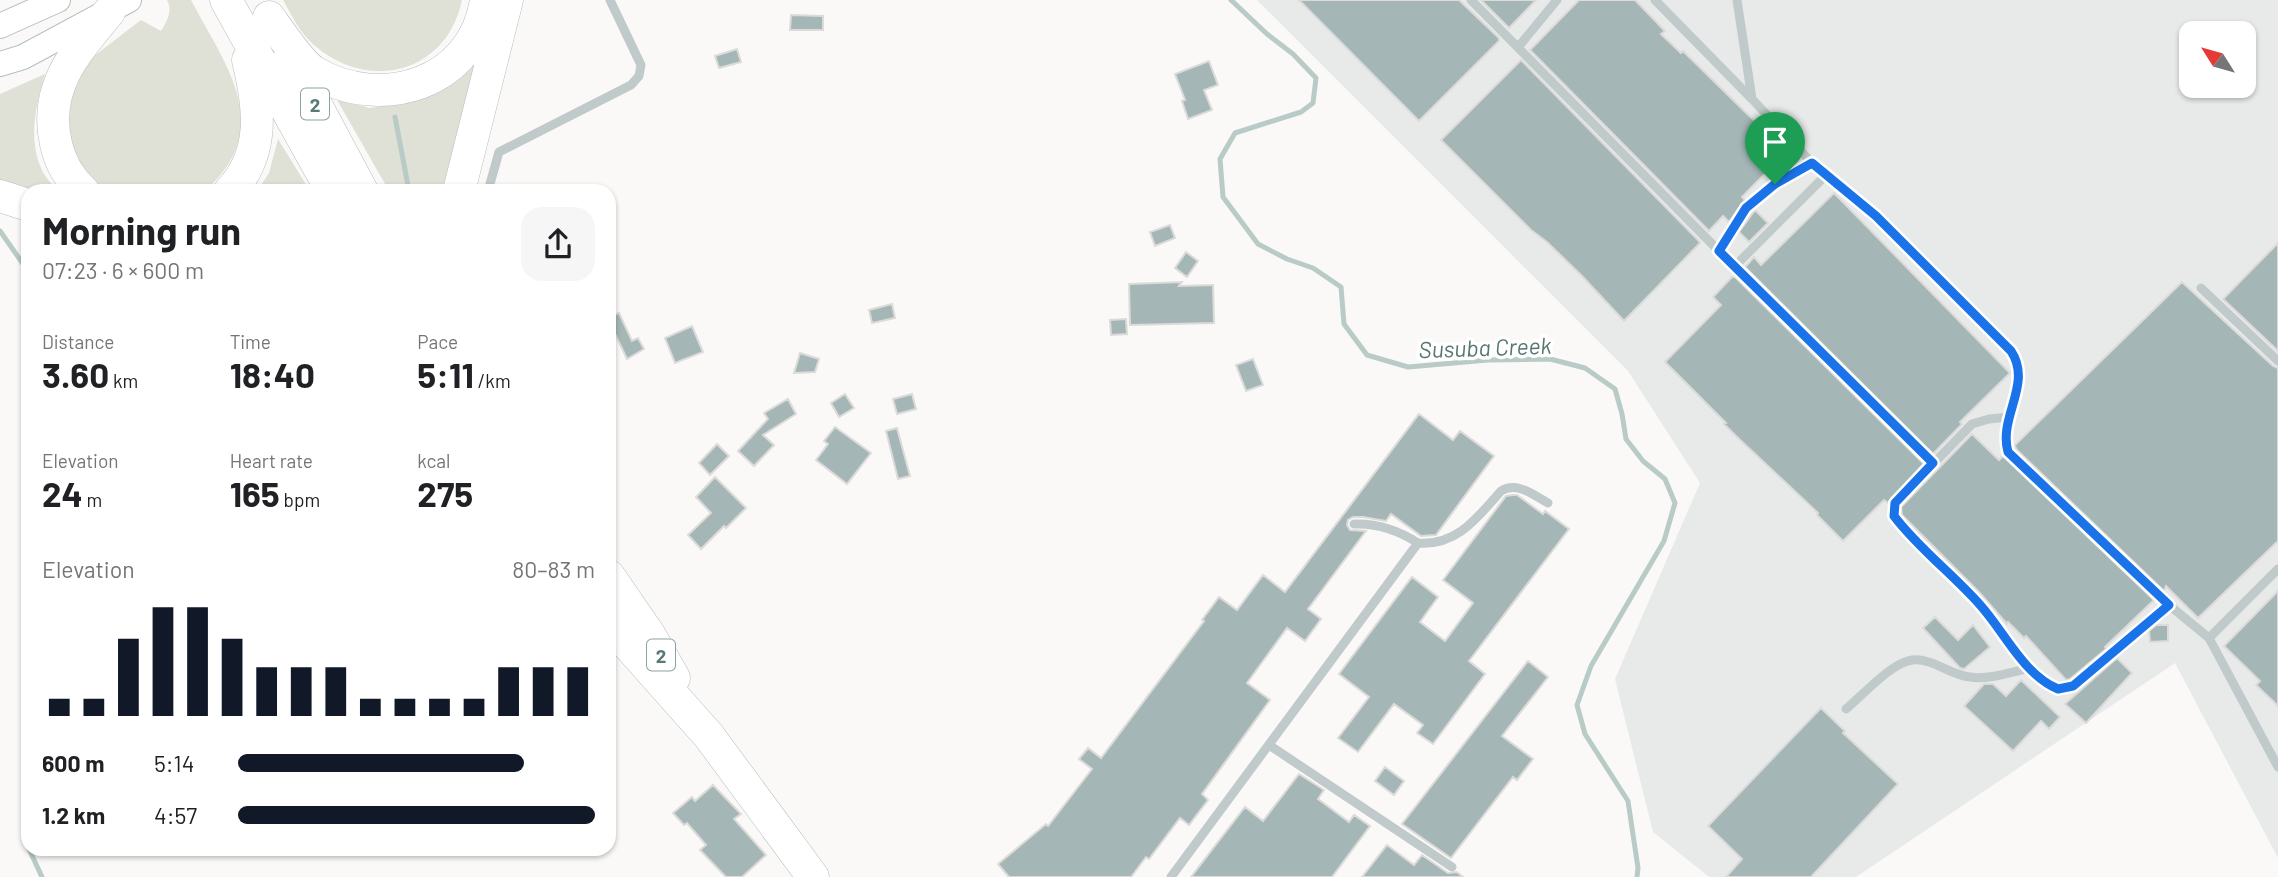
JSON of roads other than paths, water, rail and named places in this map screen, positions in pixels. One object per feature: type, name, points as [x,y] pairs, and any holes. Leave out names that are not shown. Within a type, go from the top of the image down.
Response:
[{"type":"highway","name":"2","points":[[226,0],[257,16],[358,184]]},
{"type":"highway","points":[[257,16],[311,70],[342,86],[378,92],[417,86],[455,61],[471,40],[484,15],[486,0]]},
{"type":"highway","points":[[461,184],[507,0]]},
{"type":"highway","points":[[76,184],[60,158],[53,130],[52,108],[64,72],[78,50],[119,6]]},
{"type":"highway","name":"2","points":[[257,16],[329,184]]},
{"type":"highway","points":[[235,184],[248,165],[256,144],[257,16]]},
{"type":"highway","points":[[0,196],[21,203]]},
{"type":"highway","name":"2","points":[[616,586],[649,634],[709,736]]},
{"type":"highway","name":"2","points":[[616,628],[709,736],[813,877]]},
{"type":"highway","points":[[616,648],[655,697],[709,736]]},
{"type":"main road","points":[[0,26],[58,0]]},
{"type":"main road","points":[[0,64],[23,57],[119,6]]},
{"type":"lane","points":[[490,184],[499,152],[631,85],[639,76],[641,65],[610,0]]},
{"type":"lane","points":[[1471,0],[1933,463]]},
{"type":"lane","points":[[1518,46],[1557,0]]},
{"type":"lane","points":[[1655,0],[1812,163],[1876,216],[2011,351],[2018,363],[2020,379],[2010,417],[2007,443],[2011,456],[2169,605],[2209,638],[2278,767]]},
{"type":"lane","points":[[1737,0],[1752,99]]},
{"type":"lane","points":[[1719,251],[1746,208],[1775,184],[1812,163]]},
{"type":"lane","points":[[1735,266],[1826,175]]},
{"type":"lane","points":[[2201,288],[2278,361]]},
{"type":"lane","points":[[2010,417],[1972,424],[1895,503],[1894,516],[1980,605],[2042,681],[2058,689],[2073,686],[2169,605]]},
{"type":"lane","points":[[1354,524],[1390,529],[1418,543],[1439,542],[1460,534],[1508,487],[1518,488],[1548,503]]},
{"type":"lane","points":[[1171,877],[1418,543]]},
{"type":"lane","points":[[2209,638],[2278,569]]},
{"type":"lane","points":[[1846,709],[1887,674],[1911,660],[1935,664],[1957,674],[1983,678],[2030,668]]},
{"type":"lane","points":[[1269,745],[1452,867]]},
{"type":"waterway","name":"Susuba Creek","points":[[1231,0],[1293,54],[1316,78],[1313,103],[1301,112],[1235,133],[1220,159],[1223,197],[1258,244],[1287,259],[1313,268],[1341,287],[1344,324],[1367,355],[1408,367],[1488,360],[1550,359],[1585,368],[1615,389],[1626,439],[1643,461],[1665,479],[1675,503],[1664,541],[1591,666],[1577,705],[1585,734],[1628,801],[1637,877]]},
{"type":"waterway","points":[[395,117],[408,184]]},
{"type":"waterway","points":[[0,231],[21,261]]},
{"type":"waterway","points":[[32,856],[42,877]]}]
